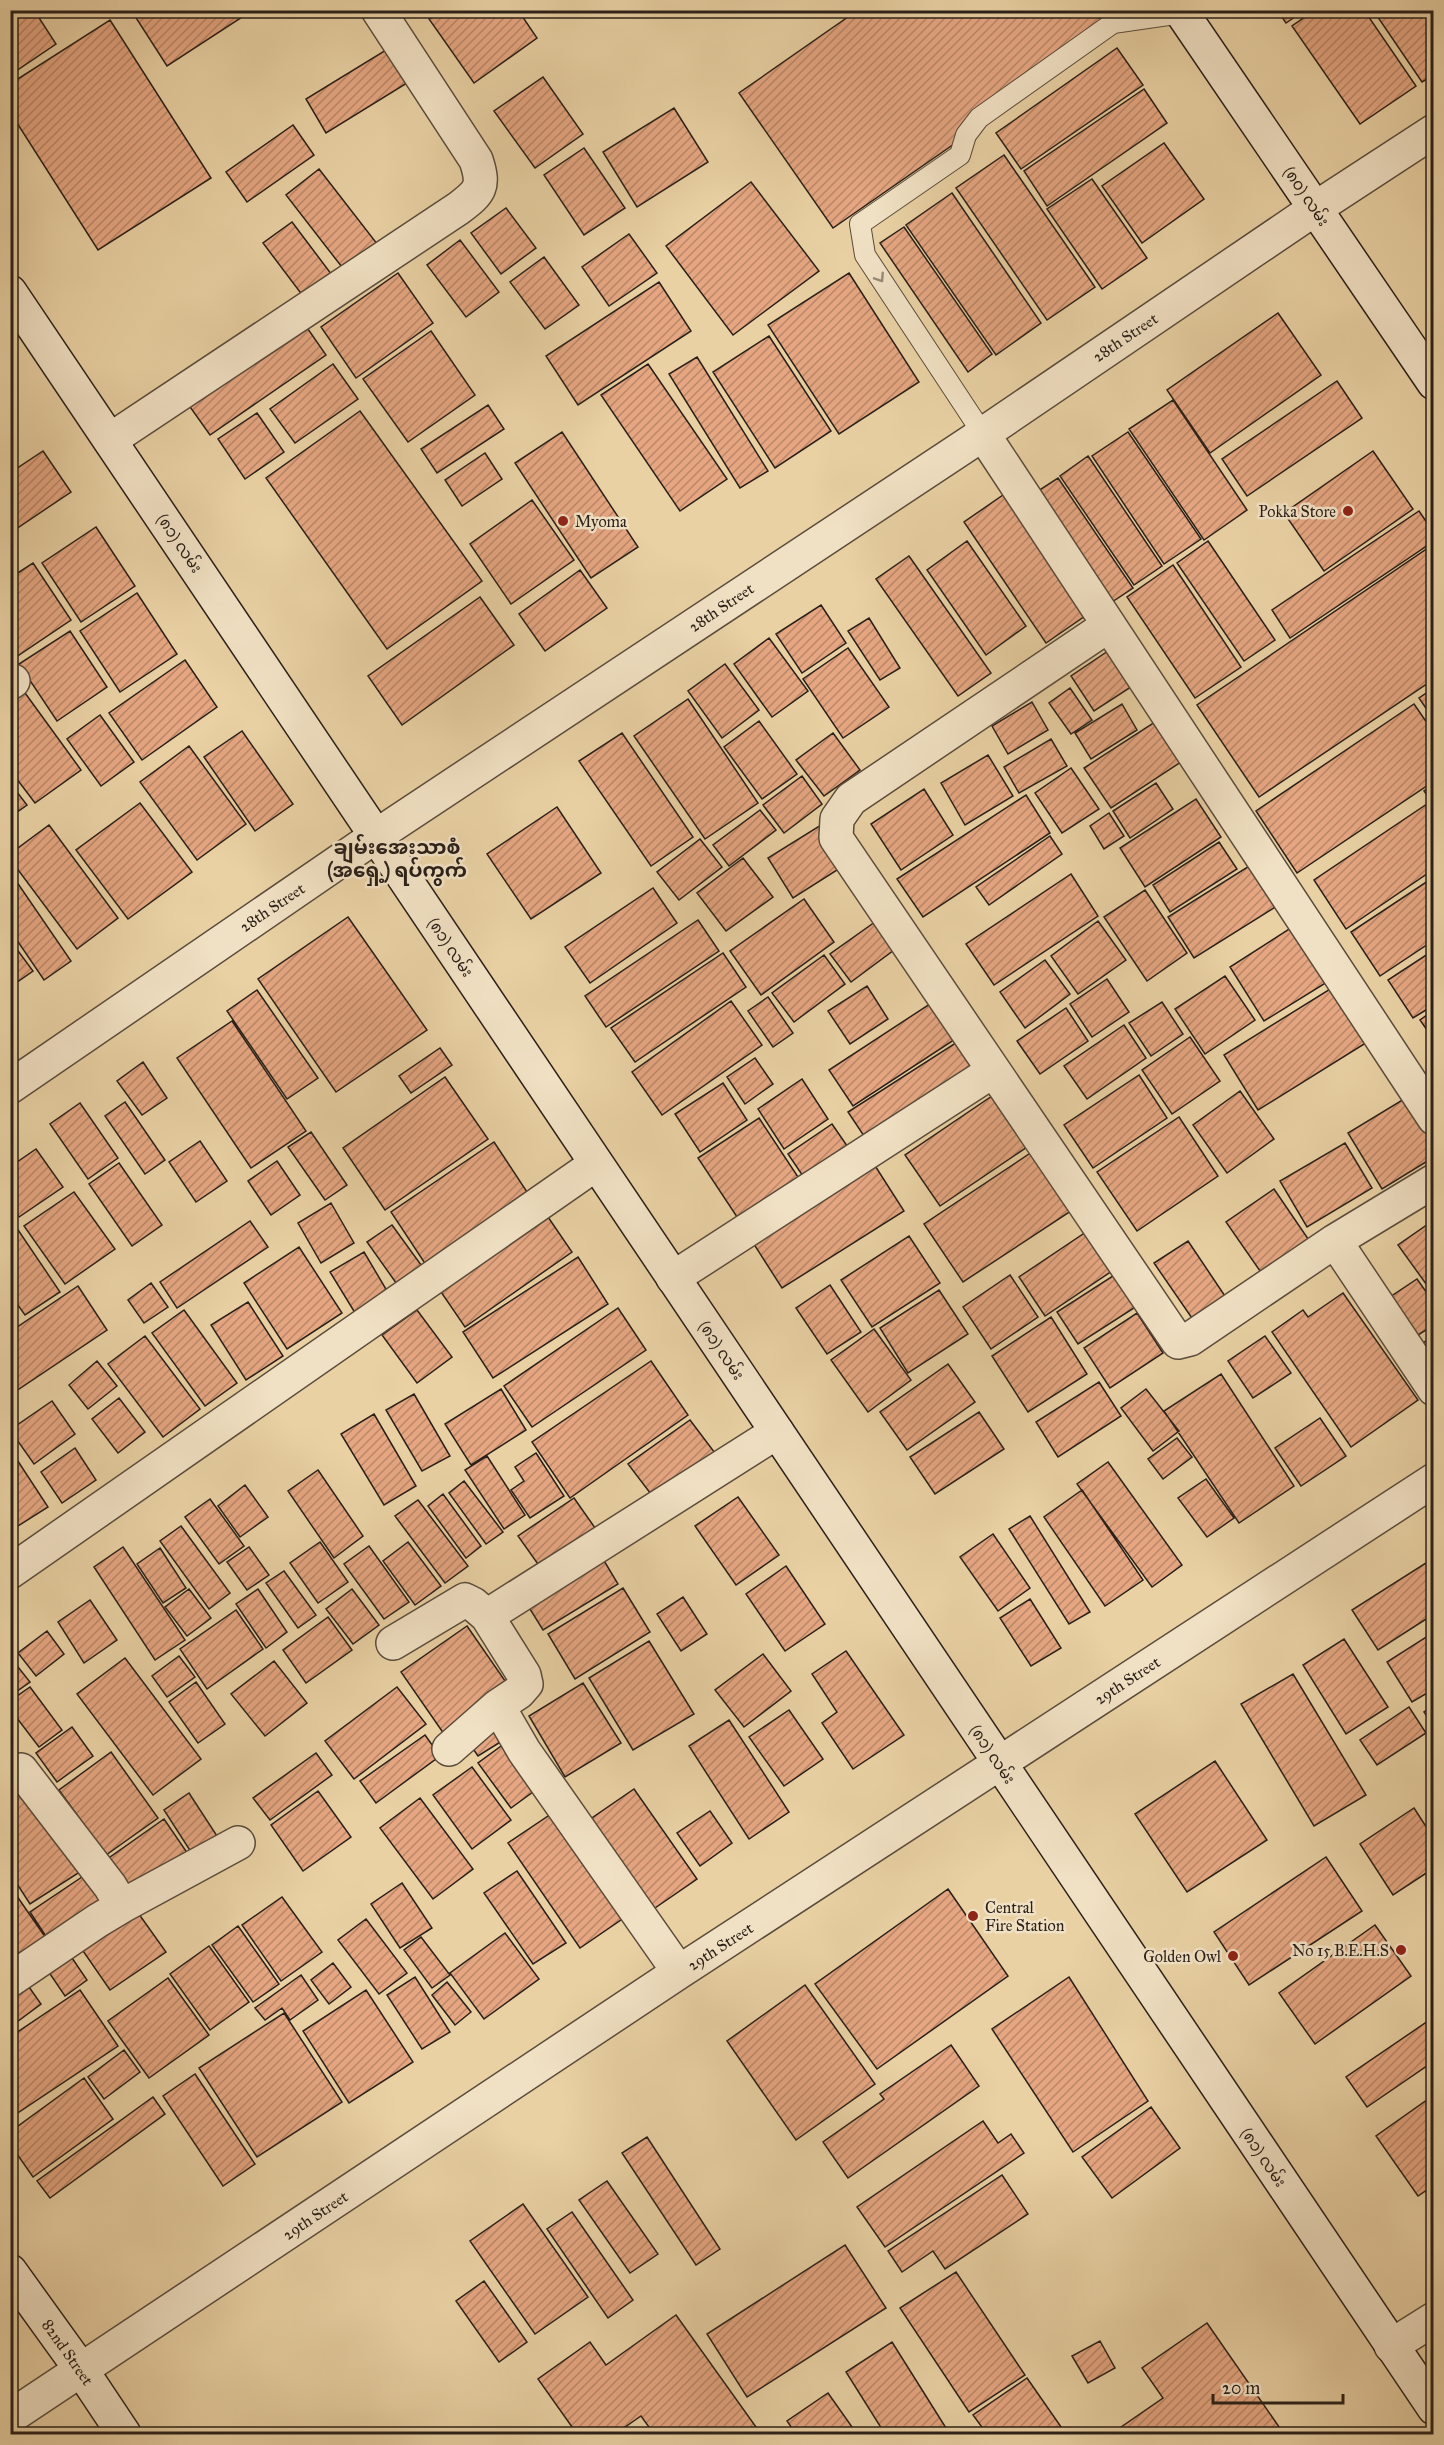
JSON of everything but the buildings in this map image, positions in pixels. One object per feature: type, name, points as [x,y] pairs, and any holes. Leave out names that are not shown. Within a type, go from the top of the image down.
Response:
[{"type":"street","points":[[110,440],[459,208],[481,187],[481,175],[476,160],[378,10]]},
{"type":"street","name":"(၈၀) လမ်း","points":[[1181,12],[1434,383]]},
{"type":"street","name":"28th Street","points":[[10,1087],[376,836],[983,434],[1316,208],[1434,131]]},
{"type":"street","name":"(၈၁) လမ်း","points":[[15,310],[110,440],[1434,2408]]},
{"type":"street","points":[[983,434],[1434,1118]]},
{"type":"street","points":[[1109,625],[851,799],[837,819],[836,837],[1178,1342],[1190,1339],[1335,1241],[1434,1181]]},
{"type":"street","points":[[673,1278],[993,1071]]},
{"type":"street","points":[[14,1562],[596,1164]]},
{"type":"street","points":[[1335,1241],[1434,1389]]},
{"type":"street","points":[[487,1616],[777,1432]]},
{"type":"street","name":"29th Street","points":[[10,2417],[679,1972],[1434,1480]]},
{"type":"street","points":[[393,1644],[465,1600],[487,1616],[524,1675],[526,1684],[519,1692],[498,1706],[449,1749]]},
{"type":"street","points":[[498,1706],[524,1751],[679,1972]]},
{"type":"street","points":[[21,1770],[110,1886],[122,1906]]},
{"type":"street","points":[[10,1980],[106,1915],[237,1843]]},
{"type":"street","name":"82nd Street","points":[[10,2271],[124,2434]]},
{"type":"street","points":[[1391,2346],[1434,2319]]},
{"type":"lane","points":[[983,434],[865,255],[860,224],[960,155],[966,135],[979,118],[1109,17],[1181,12]]},
{"type":"place","name":"Pokka Store","points":[[1348,511]]},
{"type":"place","name":"Myoma","points":[[563,521]]},
{"type":"place","name":"Central Fire Station","points":[[973,1916]]},
{"type":"place","name":"No 15 B.E.H.S","points":[[1401,1950]]},
{"type":"place","name":"Golden Owl","points":[[1233,1956]]},
{"type":"district","name":"ချမ်းအေးသာစံ (အရှေ့) ရပ်ကွက်","points":[[397,858]]}]
